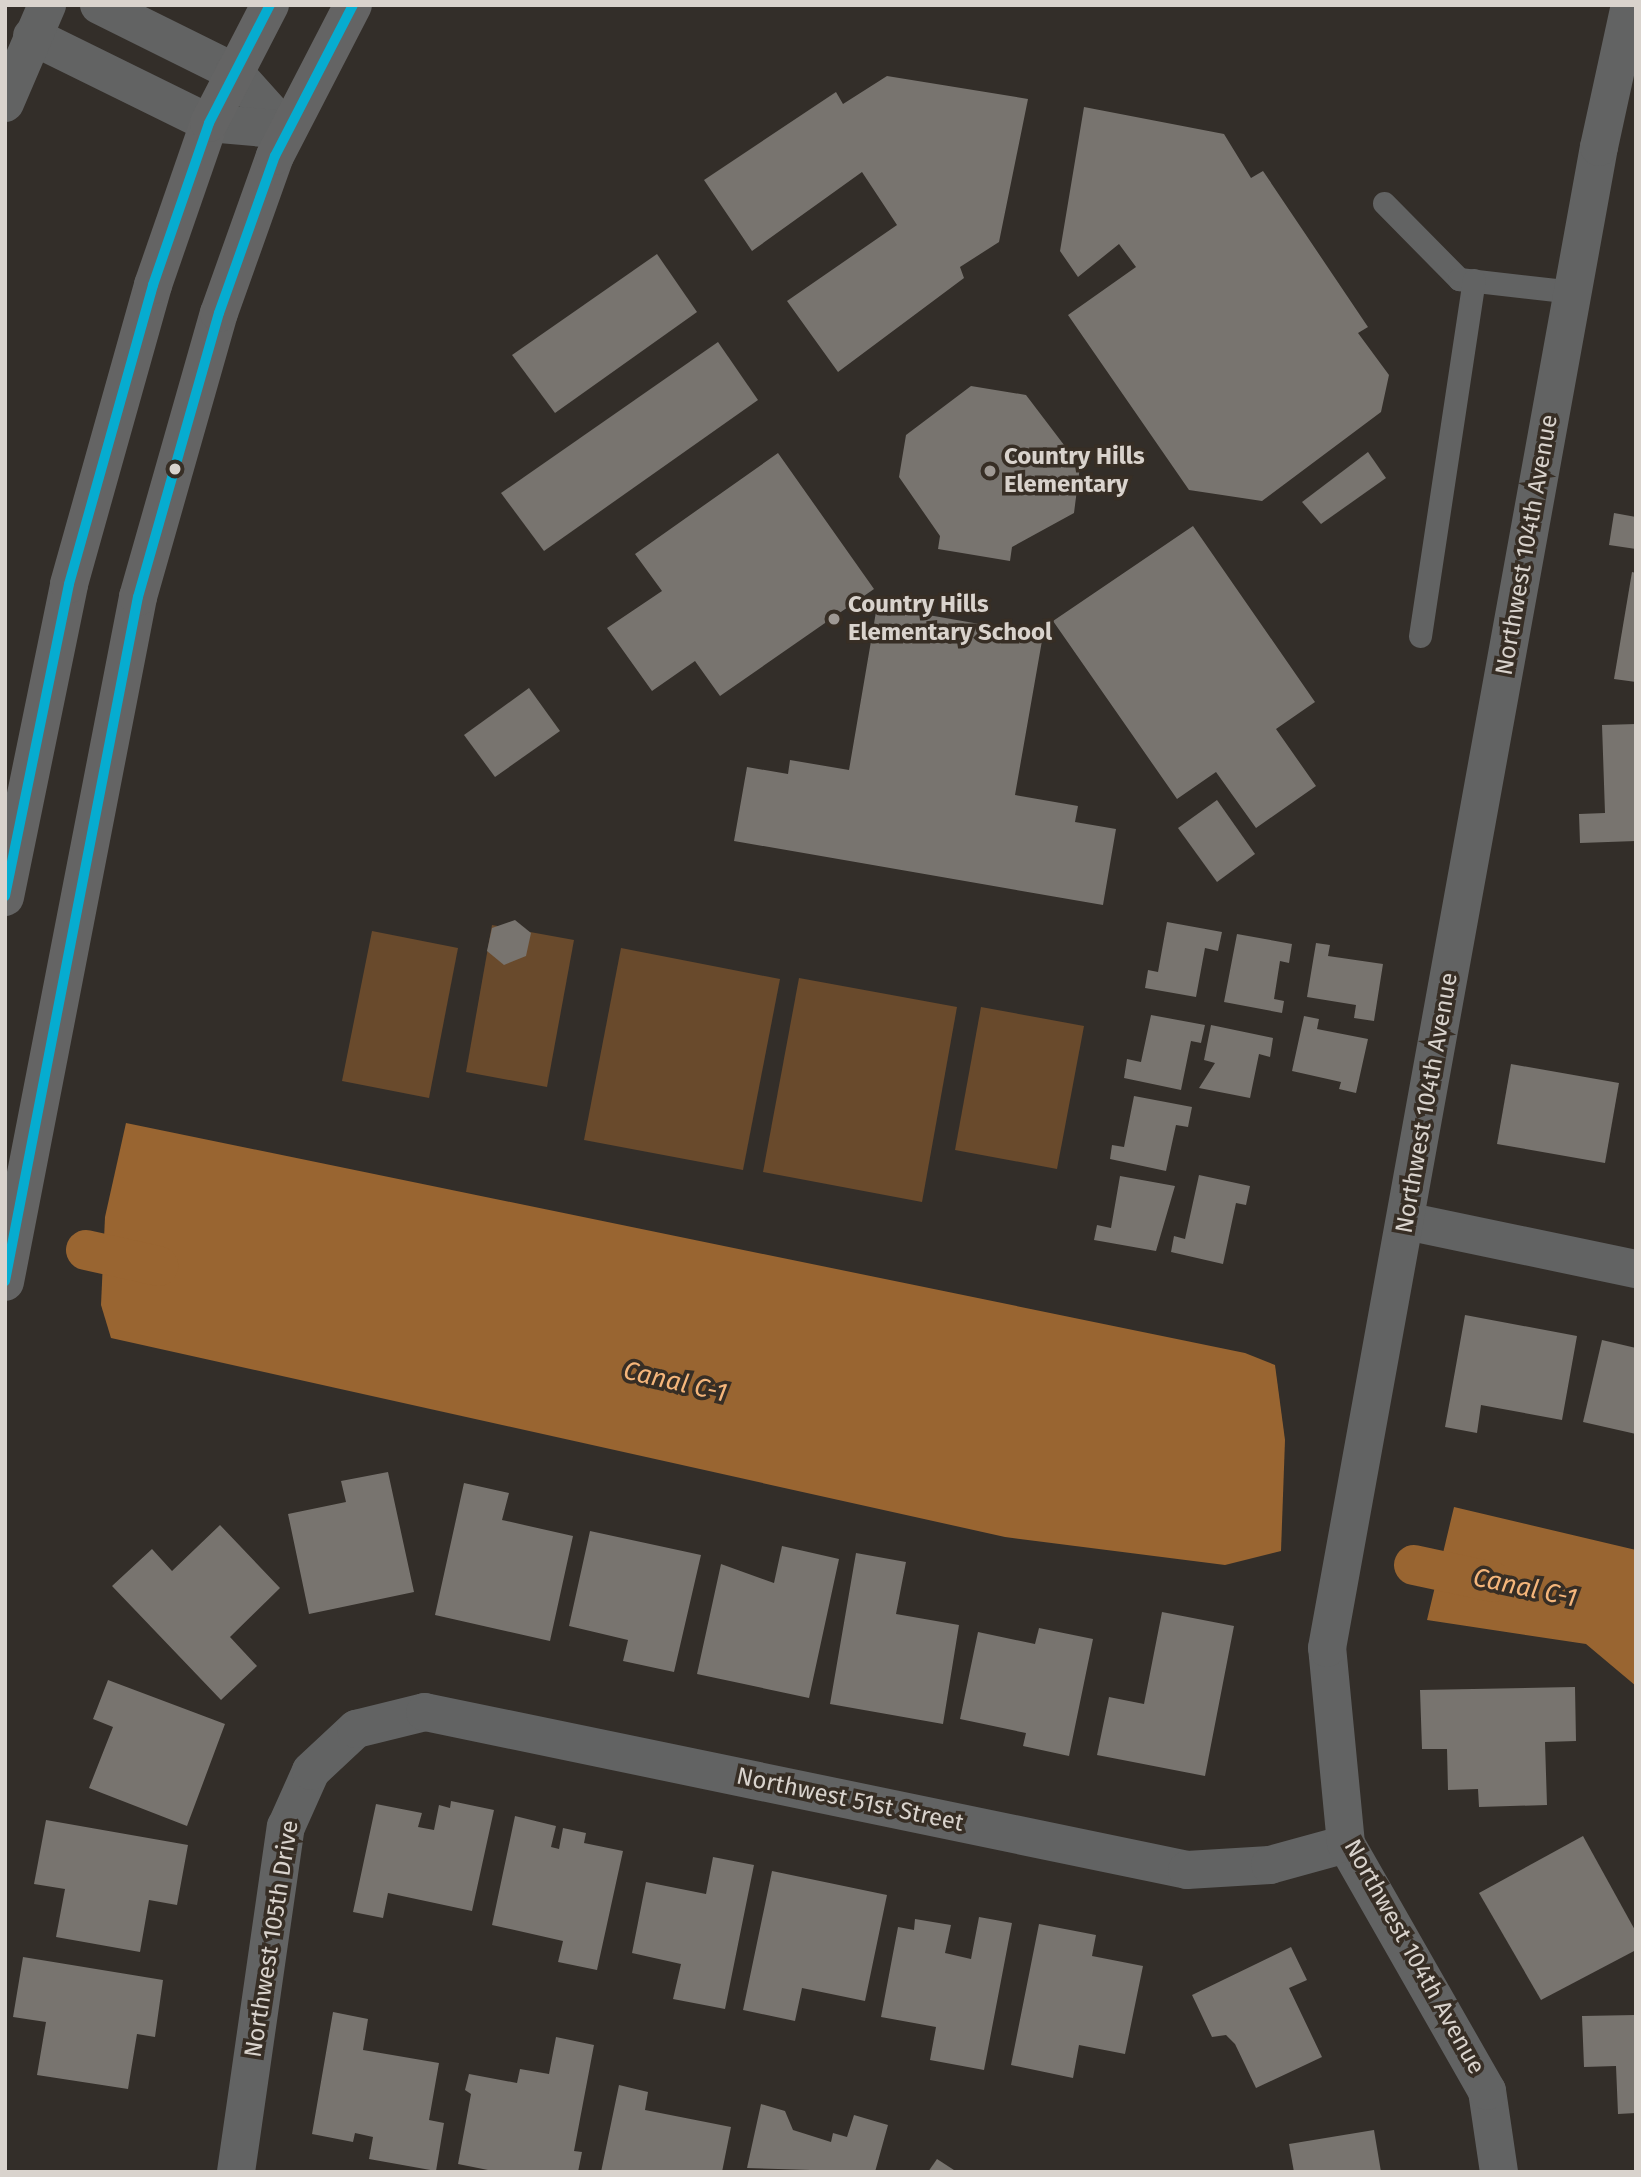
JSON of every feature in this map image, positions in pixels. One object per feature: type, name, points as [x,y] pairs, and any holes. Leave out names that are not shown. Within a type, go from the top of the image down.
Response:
[{"type":"main road","points":[[5,897],[69,584],[153,285],[209,122],[271,5]]},
{"type":"main road","points":[[5,1282],[138,597],[219,313],[286,130],[352,5]]},
{"type":"street","points":[[99,5],[234,72],[286,130]]},
{"type":"street","name":"Northwest 104th Avenue","points":[[1499,2172],[1487,2091],[1346,1844],[1327,1648],[1573,292],[1630,5]]},
{"type":"street","points":[[5,103],[39,21],[209,122],[286,130]]},
{"type":"street","points":[[1406,1221],[1636,1269]]},
{"type":"street","name":"Northwest 51st Street","points":[[356,1729],[425,1712],[1187,1870],[1270,1865],[1346,1844]]},
{"type":"street","name":"Northwest 105th Drive","points":[[236,2172],[286,1827],[311,1771],[356,1729]]},
{"type":"lane","points":[[1384,203],[1441,264],[1459,279],[1573,292]]},
{"type":"lane","points":[[1420,636],[1474,281]]},
{"type":"shaded area","points":[[492,925],[574,940],[547,1087],[466,1072]]},
{"type":"shaded area","points":[[372,931],[458,948],[429,1098],[342,1081]]},
{"type":"shaded area","points":[[621,948],[780,979],[743,1170],[584,1140]]},
{"type":"shaded area","points":[[799,978],[957,1007],[922,1202],[763,1172]]},
{"type":"shaded area","points":[[981,1007],[1084,1026],[1057,1169],[955,1150]]},
{"type":"water","points":[[126,1123],[1245,1353],[1275,1365],[1285,1440],[1281,1551],[1225,1565],[1005,1537],[111,1338],[101,1305],[105,1217]]},
{"type":"water","points":[[1454,1507],[1636,1550],[1636,1686],[1586,1644],[1427,1620]]},
{"type":"building","points":[[887,76],[1028,99],[999,242],[960,267],[964,278],[838,372],[787,301],[897,225],[862,172],[752,251],[704,180],[836,92],[843,104]]},
{"type":"building","points":[[1084,107],[1224,134],[1251,178],[1263,171],[1368,327],[1358,333],[1389,375],[1381,412],[1262,501],[1189,490],[1068,315],[1136,267],[1119,244],[1078,277],[1060,251]]},
{"type":"building","points":[[657,254],[697,312],[555,413],[512,355]]},
{"type":"building","points":[[718,342],[758,400],[544,551],[501,493]]},
{"type":"building","name":"Country Hills Elementary","points":[[971,386],[1026,395],[1080,466],[1074,513],[1012,547],[1010,561],[938,549],[940,536],[899,477],[906,435]]},
{"type":"building","points":[[1368,452],[1386,478],[1321,524],[1302,502]]},
{"type":"building","points":[[778,453],[874,589],[720,696],[695,661],[652,691],[607,628],[662,591],[635,554]]},
{"type":"building","points":[[1614,513],[1636,517],[1636,549],[1609,545]]},
{"type":"building","points":[[1193,526],[1315,702],[1276,729],[1316,786],[1256,828],[1216,772],[1177,799],[1053,621]]},
{"type":"building","points":[[1632,572],[1636,573],[1636,682],[1614,679]]},
{"type":"building","points":[[877,606],[1043,635],[1015,795],[1078,806],[1075,822],[1116,829],[1103,905],[734,841],[747,767],[788,774],[790,760],[849,770]]},
{"type":"building","points":[[529,688],[560,731],[495,777],[464,735]]},
{"type":"building","points":[[1636,724],[1636,841],[1580,843],[1579,814],[1605,813],[1602,725]]},
{"type":"building","points":[[1217,800],[1255,854],[1217,882],[1178,828]]},
{"type":"building","points":[[515,920],[531,933],[526,956],[504,965],[487,951],[492,928]]},
{"type":"building","points":[[1167,922],[1222,932],[1218,951],[1205,948],[1196,997],[1145,988],[1148,970],[1158,972]]},
{"type":"building","points":[[1237,934],[1292,944],[1289,963],[1280,961],[1274,999],[1284,1001],[1282,1013],[1224,1002]]},
{"type":"building","points":[[1316,943],[1330,945],[1328,956],[1383,964],[1374,1021],[1354,1018],[1356,1005],[1307,997]]},
{"type":"building","points":[[1151,1015],[1205,1025],[1201,1043],[1191,1041],[1181,1090],[1124,1078],[1127,1059],[1141,1062]]},
{"type":"building","points":[[1304,1016],[1319,1019],[1317,1029],[1368,1039],[1356,1093],[1339,1089],[1341,1082],[1292,1071]]},
{"type":"building","points":[[1211,1025],[1273,1038],[1270,1057],[1259,1054],[1250,1098],[1199,1088],[1215,1063],[1204,1060]]},
{"type":"building","points":[[1511,1064],[1619,1083],[1605,1163],[1497,1144]]},
{"type":"building","points":[[1134,1096],[1192,1107],[1188,1127],[1176,1125],[1166,1171],[1110,1159],[1112,1145],[1124,1147]]},
{"type":"building","points":[[1199,1175],[1250,1186],[1246,1205],[1236,1203],[1223,1264],[1171,1252],[1174,1236],[1185,1239]]},
{"type":"building","points":[[1120,1176],[1175,1186],[1156,1251],[1094,1240],[1097,1225],[1111,1228]]},
{"type":"building","points":[[1465,1315],[1577,1336],[1562,1420],[1481,1405],[1477,1433],[1445,1427]]},
{"type":"building","points":[[1602,1340],[1636,1348],[1636,1434],[1583,1422]]},
{"type":"building","points":[[388,1472],[414,1592],[309,1614],[288,1514],[346,1502],[341,1481]]},
{"type":"building","points":[[464,1483],[509,1493],[502,1520],[573,1536],[550,1641],[435,1615]]},
{"type":"building","points":[[220,1525],[280,1588],[230,1637],[257,1666],[221,1700],[112,1586],[152,1549],[172,1571]]},
{"type":"building","points":[[590,1531],[701,1555],[674,1672],[623,1661],[628,1640],[569,1626]]},
{"type":"building","points":[[782,1546],[839,1559],[809,1698],[697,1674],[721,1564],[774,1583]]},
{"type":"building","points":[[856,1553],[906,1562],[896,1614],[959,1625],[943,1724],[830,1704]]},
{"type":"building","points":[[1162,1612],[1234,1626],[1205,1776],[1097,1755],[1109,1697],[1144,1704]]},
{"type":"building","points":[[1039,1628],[1093,1639],[1069,1756],[1023,1746],[1026,1733],[960,1719],[978,1632],[1035,1644]]},
{"type":"building","points":[[108,1680],[225,1724],[187,1826],[89,1788],[113,1727],[93,1719]]},
{"type":"building","points":[[1575,1687],[1576,1741],[1545,1742],[1547,1805],[1479,1807],[1478,1789],[1448,1790],[1447,1749],[1422,1749],[1420,1690]]},
{"type":"building","points":[[451,1801],[494,1810],[472,1911],[388,1893],[383,1918],[353,1912],[376,1804],[422,1813],[418,1827],[434,1830],[439,1805],[450,1808]]},
{"type":"building","points":[[515,1816],[556,1826],[551,1847],[559,1849],[563,1828],[586,1833],[584,1843],[623,1851],[597,1970],[558,1962],[563,1941],[492,1925]]},
{"type":"building","points":[[46,1820],[188,1845],[177,1905],[149,1900],[140,1952],[56,1937],[65,1889],[34,1884]]},
{"type":"building","points":[[1583,1836],[1636,1932],[1636,1950],[1541,2000],[1479,1893]]},
{"type":"building","points":[[713,1857],[754,1865],[725,2009],[673,1999],[681,1964],[632,1953],[646,1882],[706,1894]]},
{"type":"building","points":[[772,1871],[887,1895],[865,2001],[802,1988],[795,2021],[743,2010]]},
{"type":"building","points":[[979,1917],[1012,1923],[984,2070],[930,2060],[936,2027],[881,2017],[898,1927],[914,1930],[915,1919],[951,1925],[945,1953],[971,1959]]},
{"type":"building","points":[[1039,1924],[1096,1935],[1092,1956],[1143,1966],[1125,2054],[1079,2045],[1073,2078],[1011,2065]]},
{"type":"building","points":[[1291,1947],[1307,1980],[1289,1988],[1322,2057],[1256,2088],[1235,2044],[1226,2035],[1212,2037],[1192,1995]]},
{"type":"building","points":[[23,1957],[163,1980],[155,2037],[137,2034],[128,2089],[37,2075],[46,2022],[13,2017]]},
{"type":"building","points":[[333,2012],[368,2019],[363,2050],[439,2063],[429,2120],[444,2123],[436,2171],[369,2159],[373,2137],[355,2133],[353,2142],[312,2134]]},
{"type":"building","points":[[1636,2015],[1636,2113],[1618,2114],[1616,2066],[1584,2067],[1582,2016]]},
{"type":"building","points":[[556,2037],[594,2045],[574,2151],[582,2152],[578,2172],[498,2172],[458,2164],[471,2094],[465,2090],[469,2074],[517,2083],[520,2069],[549,2074]]},
{"type":"building","points":[[619,2085],[648,2092],[645,2110],[731,2127],[722,2172],[601,2172]]},
{"type":"building","points":[[761,2104],[785,2111],[793,2130],[831,2142],[833,2133],[847,2137],[854,2115],[888,2125],[875,2172],[747,2168]]},
{"type":"building","points":[[1374,2130],[1381,2172],[1294,2172],[1289,2144]]},
{"type":"building","points":[[937,2159],[957,2172],[928,2172]]},
{"type":"waterway","name":"Canal C-1","points":[[86,1250],[158,1266]]},
{"type":"waterway","name":"Canal C-1","points":[[1414,1565],[1493,1582]]},
{"type":"transit line","points":[[5,896],[69,584],[153,285],[209,123],[270,5]]},
{"type":"transit line","points":[[5,1281],[138,597],[219,313],[275,156],[353,5]]},
{"type":"place","name":"Country Hills Elementary","points":[[990,471]]},
{"type":"place","name":"Country Hills Elementary School","points":[[834,619]]}]
